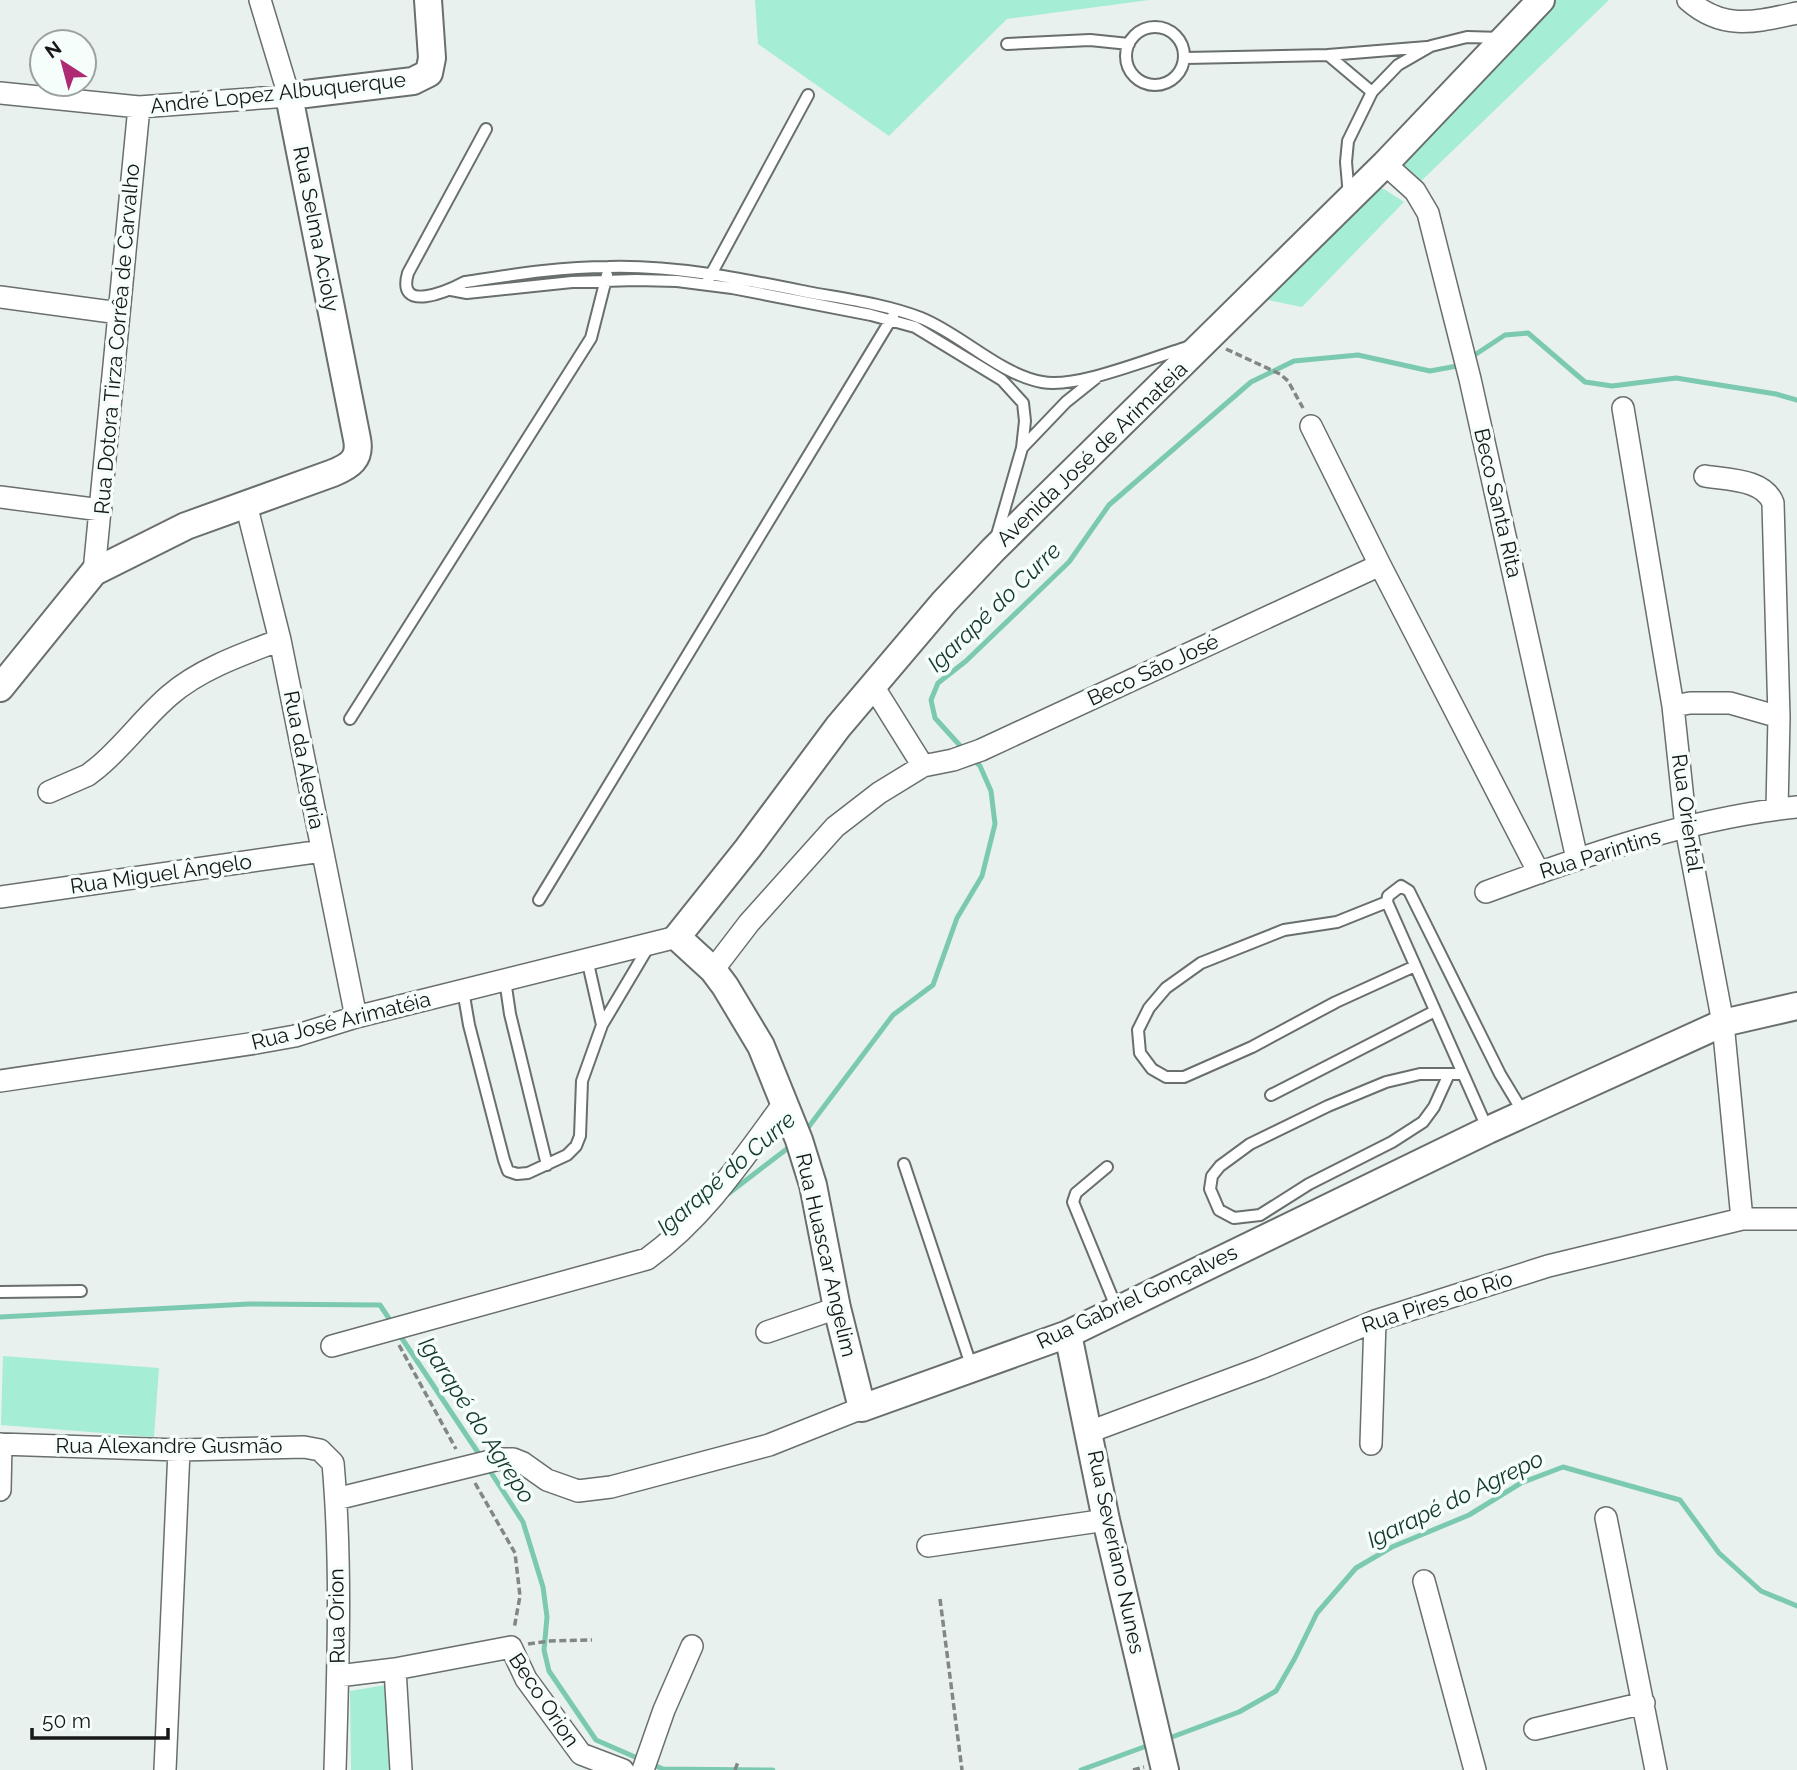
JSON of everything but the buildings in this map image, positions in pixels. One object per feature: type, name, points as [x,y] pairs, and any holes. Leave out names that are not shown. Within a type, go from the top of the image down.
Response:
[{"type":"street","name":"Rua Selma Acioly","points":[[246,504],[345,468],[356,460],[359,447],[289,96],[260,0]]},
{"type":"street","name":"André Lopez Albuquerque","points":[[0,93],[139,107],[289,96],[413,81],[429,73],[432,58],[428,0]]},
{"type":"street","name":"Avenida José de Arimateia","points":[[677,937],[838,727],[944,602],[993,550],[1385,164],[1541,0]]},
{"type":"street","points":[[1688,0],[1716,18],[1731,23],[1760,21],[1797,13]]},
{"type":"street","name":"Rua Dotora Tirza Corrêa de Carvalho","points":[[94,572],[139,107]]},
{"type":"street","name":"Beco Santa Rita","points":[[1385,164],[1415,191],[1428,214],[1470,379],[1577,859]]},
{"type":"street","points":[[0,298],[120,313]]},
{"type":"street","name":"Rua Oriental","points":[[1623,408],[1673,706],[1686,828],[1723,1023],[1742,1219]]},
{"type":"street","points":[[1311,426],[1539,873]]},
{"type":"street","points":[[1705,476],[1760,486],[1770,493],[1773,503],[1779,717],[1787,808]]},
{"type":"street","points":[[0,497],[101,510]]},
{"type":"street","points":[[0,688],[94,572],[186,526],[246,504]]},
{"type":"street","name":"Rua da Alegria","points":[[246,504],[280,640],[356,1017]]},
{"type":"street","name":"Beco São José","points":[[713,970],[749,923],[835,827],[879,793],[923,766],[953,760],[981,750],[1380,565]]},
{"type":"street","points":[[49,792],[88,775],[97,768],[155,709],[182,686],[240,655],[280,640]]},
{"type":"street","points":[[873,686],[923,766]]},
{"type":"street","points":[[1673,706],[1730,702],[1779,717]]},
{"type":"street","name":"Rua Parintins","points":[[1486,892],[1577,859],[1686,828],[1787,808]]},
{"type":"street","name":"Rua Miguel Ângelo","points":[[0,897],[322,851]]},
{"type":"street","name":"Rua José Arimatéia","points":[[0,1081],[295,1036],[356,1017],[677,937]]},
{"type":"street","name":"Rua Huascar Angelim","points":[[677,937],[713,970],[725,986],[761,1046],[799,1140],[813,1185],[837,1308],[862,1408]]},
{"type":"street","name":"Rua Gabriel Gonçalves","points":[[336,1499],[499,1459],[513,1459],[523,1463],[547,1480],[579,1491],[611,1487],[769,1445],[862,1408],[1068,1334],[1488,1130],[1723,1023],[1797,1006]]},
{"type":"street","points":[[332,1346],[647,1259],[663,1248],[712,1200],[784,1103]]},
{"type":"street","name":"Rua Pires do Río","points":[[1089,1432],[1261,1368],[1375,1321],[1548,1266],[1742,1219],[1797,1219]]},
{"type":"street","points":[[767,1332],[837,1308]]},
{"type":"street","points":[[1371,1444],[1375,1321]]},
{"type":"street","name":"Rua Severiano Nunes","points":[[1068,1334],[1106,1520],[1163,1762]]},
{"type":"street","points":[[0,1444],[0,1490]]},
{"type":"street","name":"Rua Alexandre Gusmão","points":[[0,1444],[180,1450],[304,1447],[320,1450],[333,1462]]},
{"type":"street","points":[[165,1770],[180,1450]]},
{"type":"street","name":"Rua Orion","points":[[333,1462],[336,1499],[338,1676],[335,1770]]},
{"type":"street","points":[[1606,1518],[1656,1770]]},
{"type":"street","points":[[928,1546],[1106,1520]]},
{"type":"street","points":[[1424,1581],[1475,1770]]},
{"type":"street","points":[[643,1770],[664,1710],[692,1646]]},
{"type":"street","name":"Beco Orion","points":[[338,1676],[395,1669],[511,1647],[526,1679],[578,1762],[623,1770]]},
{"type":"street","points":[[395,1669],[401,1770]]},
{"type":"street","points":[[1535,1729],[1644,1703]]},
{"type":"lane","points":[[1157,27],[1168,30],[1177,37],[1183,47],[1185,58],[1182,69],[1175,78],[1165,84],[1153,86],[1142,83],[1133,76],[1127,66],[1129,44],[1136,34],[1146,29],[1157,27]]},
{"type":"lane","points":[[1185,58],[1328,55],[1430,46],[1467,37],[1504,38]]},
{"type":"lane","points":[[1007,44],[1090,40],[1129,44]]},
{"type":"lane","points":[[1349,199],[1346,162],[1348,141],[1372,92],[1398,65],[1430,46]]},
{"type":"lane","points":[[1328,55],[1372,92]]},
{"type":"lane","points":[[708,281],[808,95]]},
{"type":"lane","points":[[486,129],[406,280],[410,294],[416,297],[451,290],[466,282],[568,269],[608,267],[679,271],[732,288],[921,318],[999,363],[1040,382],[1061,383],[1100,375],[1208,340]]},
{"type":"lane","points":[[350,719],[587,345],[595,330],[608,267]]},
{"type":"lane","points":[[451,290],[467,293],[565,282],[708,281]]},
{"type":"lane","points":[[893,315],[1002,380],[1019,398],[1025,409],[1022,449],[993,550]]},
{"type":"lane","points":[[539,900],[893,315]]},
{"type":"lane","points":[[1022,449],[1066,402],[1100,375]]},
{"type":"lane","points":[[1488,1130],[1388,902],[1388,896],[1401,886],[1409,891],[1500,1074],[1524,1114]]},
{"type":"lane","points":[[1388,902],[1337,922],[1284,930],[1201,963],[1166,988],[1149,1008],[1138,1030],[1140,1053],[1152,1069],[1166,1077],[1185,1077],[1252,1047],[1336,1002],[1415,966]]},
{"type":"lane","points":[[463,990],[468,1025],[508,1171],[528,1173],[567,1155],[576,1146],[580,1136],[584,1071],[601,1025],[651,943]]},
{"type":"lane","points":[[587,959],[601,1025]]},
{"type":"lane","points":[[505,979],[510,1014],[547,1165]]},
{"type":"lane","points":[[1271,1096],[1435,1011]]},
{"type":"lane","points":[[1449,1074],[1434,1107],[1423,1122],[1392,1142],[1309,1184],[1260,1215],[1234,1218],[1219,1210],[1210,1189],[1212,1175],[1250,1144],[1328,1106],[1386,1082],[1420,1074],[1449,1074],[1463,1074]]},
{"type":"lane","points":[[904,1164],[972,1368]]},
{"type":"lane","points":[[1107,1167],[1076,1193],[1073,1208],[1116,1309]]},
{"type":"lane","points":[[0,1292],[81,1291]]},
{"type":"path","points":[[1208,340],[1280,374],[1296,394],[1311,426]]},
{"type":"path","points":[[940,1599],[962,1770]]},
{"type":"path","points":[[550,1641],[592,1640]]},
{"type":"path","points":[[735,1770],[738,1762]]},
{"type":"green space","points":[[755,0],[1149,0],[1007,19],[889,136],[758,44]]},
{"type":"green space","points":[[1549,0],[1609,0],[1417,185],[1393,162]]},
{"type":"green space","points":[[1374,188],[1384,189],[1404,202],[1302,307],[1263,299]]},
{"type":"green space","points":[[3,1356],[159,1368],[154,1437],[1,1425]]},
{"type":"green space","points":[[398,1683],[408,1770],[351,1770],[350,1691]]},
{"type":"waterway","name":"Igarapé do Curre","points":[[1470,358],[1505,335],[1528,333],[1585,382],[1612,386],[1676,378],[1776,394],[1797,400]]},
{"type":"waterway","name":"Igarapé do Curre","points":[[964,750],[935,718],[931,700],[938,683],[966,661],[1069,562],[1109,505],[1251,382],[1294,361],[1358,355],[1430,371],[1462,363]]},
{"type":"waterway","name":"Igarapé do Curre","points":[[804,1133],[893,1015],[933,985],[957,918],[982,876],[995,824],[991,791],[980,766],[973,759]]},
{"type":"waterway","name":"Igarapé do Curre","points":[[728,1194],[792,1145]]},
{"type":"waterway","name":"Igarapé do Agrepo","points":[[0,1317],[249,1304],[380,1305],[392,1323]]},
{"type":"waterway","name":"Igarapé do Agrepo","points":[[399,1334],[481,1457]]},
{"type":"waterway","name":"Igarapé do Agrepo","points":[[1164,1740],[1239,1712],[1276,1691],[1317,1613],[1356,1568],[1392,1547],[1469,1515],[1521,1483],[1563,1467],[1680,1500],[1719,1553],[1761,1591],[1797,1606]]},
{"type":"waterway","name":"Igarapé do Agrepo","points":[[488,1468],[523,1522],[543,1587],[547,1617],[544,1650],[549,1671],[596,1740],[642,1760]]},
{"type":"waterway","name":"Igarapé do Agrepo","points":[[1081,1770],[1152,1744]]},
{"type":"waterway","name":"Igarapé do Agrepo","points":[[651,1764],[663,1769],[773,1770]]}]
